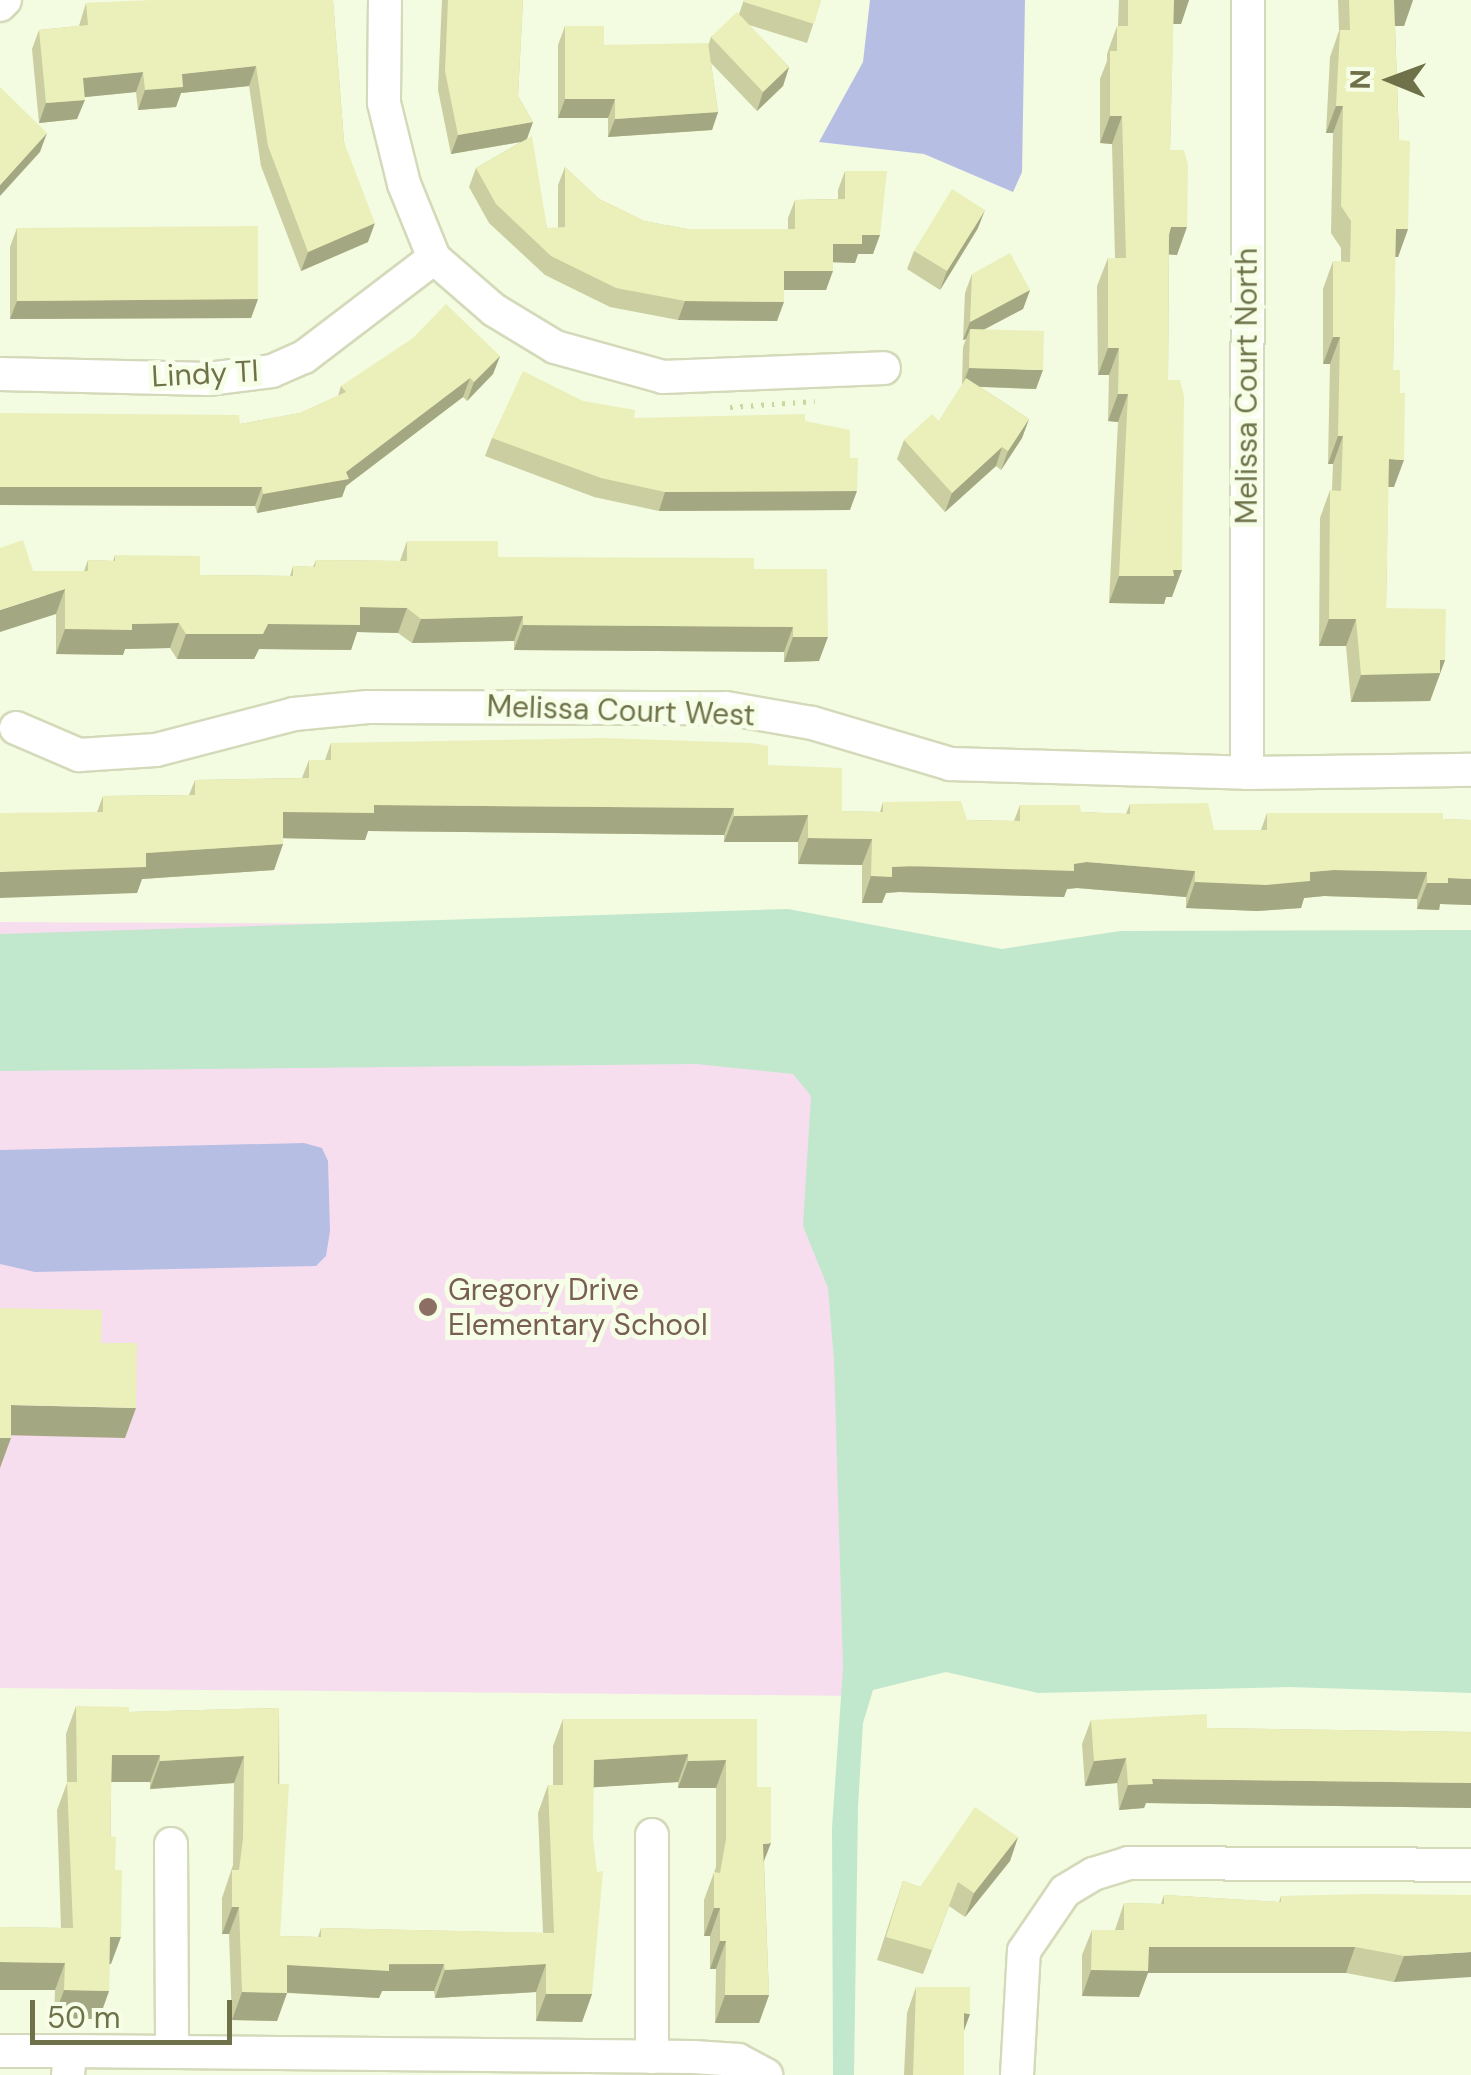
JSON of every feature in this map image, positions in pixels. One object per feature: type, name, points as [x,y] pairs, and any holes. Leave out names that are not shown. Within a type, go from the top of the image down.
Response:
[{"type":"street","points":[[385,0],[384,103],[404,184],[434,258],[509,320],[555,347],[610,367],[663,377],[884,368]]},
{"type":"street","name":"Melissa Court North","points":[[1246,772],[1248,0]]},
{"type":"street","name":"Lindy Tl","points":[[0,374],[208,379],[272,371],[304,358],[434,258]]},
{"type":"street","name":"Melissa Court West","points":[[16,728],[78,755],[156,750],[294,714],[368,707],[726,708],[812,723],[950,764],[1246,772],[1471,770]]},
{"type":"street","points":[[652,1836],[652,2056]]},
{"type":"street","points":[[171,1844],[172,2052]]},
{"type":"street","points":[[1017,2075],[1024,1950],[1064,1891],[1093,1874],[1128,1863],[1471,1865]]},
{"type":"street","points":[[0,2051],[69,2063],[172,2052],[652,2056],[738,2060],[766,2075]]},
{"type":"shaded area","name":"Gregory Drive Elementary School","points":[[0,922],[855,926],[857,1696],[0,1688]]},
{"type":"green space","points":[[788,909],[1002,949],[1120,931],[1471,930],[1471,1693],[1290,1687],[1038,1693],[946,1672],[873,1690],[863,1723],[858,1807],[854,2075],[833,2075],[832,1828],[843,1668],[834,1361],[828,1288],[803,1226],[811,1096],[793,1074],[696,1064],[0,1071],[0,934]]},
{"type":"water","points":[[870,0],[1025,0],[1022,172],[1013,192],[924,154],[819,142],[863,62]]},
{"type":"water","points":[[304,1143],[322,1148],[328,1161],[330,1231],[326,1256],[316,1266],[35,1272],[0,1264],[0,1150]]},
{"type":"building","points":[[333,0],[344,142],[375,223],[308,252],[268,146],[256,66],[182,74],[183,87],[145,90],[143,72],[83,78],[85,100],[46,103],[39,30],[88,25],[86,3]]},
{"type":"building","points":[[448,0],[523,0],[518,96],[533,122],[458,135],[445,71]]},
{"type":"building","points":[[744,0],[821,0],[814,24]]},
{"type":"building","points":[[1128,0],[1174,0],[1170,150],[1184,150],[1188,165],[1187,227],[1171,227],[1169,235],[1168,380],[1180,380],[1184,396],[1182,570],[1173,570],[1174,576],[1119,576],[1128,394],[1118,394],[1119,348],[1108,348],[1108,258],[1126,258],[1122,116],[1110,116],[1110,51],[1117,51],[1117,26],[1128,26]]},
{"type":"building","points":[[1349,0],[1394,0],[1399,140],[1410,141],[1408,229],[1396,229],[1393,370],[1400,370],[1400,393],[1405,393],[1404,460],[1389,459],[1386,608],[1446,609],[1445,660],[1440,660],[1440,673],[1361,675],[1356,619],[1329,619],[1330,490],[1341,491],[1343,436],[1338,436],[1340,337],[1333,337],[1333,261],[1350,262],[1351,221],[1341,206],[1343,106],[1336,106],[1340,30],[1350,30]]},
{"type":"building","points":[[737,12],[789,67],[763,92],[711,37]]},
{"type":"building","points":[[565,26],[604,26],[604,45],[708,43],[718,112],[615,119],[615,99],[565,99]]},
{"type":"building","points":[[0,87],[47,133],[0,185]]},
{"type":"building","points":[[532,136],[547,228],[565,227],[565,167],[599,199],[644,221],[687,229],[795,229],[795,200],[845,199],[845,171],[887,171],[880,235],[862,235],[862,244],[833,244],[833,271],[784,271],[784,302],[685,301],[616,288],[551,256],[496,204],[476,168]]},
{"type":"building","points":[[952,189],[985,210],[947,271],[914,251]]},
{"type":"building","points":[[258,226],[258,299],[17,301],[17,228]]},
{"type":"building","points":[[1010,253],[1030,290],[970,322],[972,274]]},
{"type":"building","points":[[446,304],[500,356],[474,382],[470,378],[346,472],[349,479],[263,494],[262,487],[0,487],[0,413],[239,415],[240,424],[300,413],[346,392],[341,386],[413,338]]},
{"type":"building","points":[[970,329],[1044,331],[1043,370],[969,368]]},
{"type":"building","points":[[523,371],[583,401],[635,410],[634,418],[805,414],[805,421],[850,430],[850,458],[858,458],[857,491],[665,492],[601,478],[492,438]]},
{"type":"building","points":[[966,378],[1029,419],[1008,451],[1002,447],[952,493],[904,440],[932,414],[939,421]]},
{"type":"building","points":[[23,540],[33,571],[88,571],[88,560],[115,561],[115,555],[200,556],[200,575],[293,576],[293,566],[315,567],[316,560],[407,561],[407,541],[498,541],[498,557],[754,558],[754,569],[827,569],[828,637],[793,637],[793,627],[523,625],[523,616],[421,619],[407,608],[360,607],[360,625],[268,624],[263,634],[186,634],[179,623],[132,624],[132,630],[65,629],[65,589],[0,610],[0,548]]},
{"type":"building","points":[[603,738],[752,743],[768,746],[768,765],[842,768],[842,811],[883,812],[883,802],[961,801],[967,820],[1020,821],[1020,805],[1080,805],[1081,812],[1130,814],[1130,804],[1208,803],[1214,830],[1267,830],[1267,813],[1443,813],[1443,819],[1471,820],[1471,879],[1448,878],[1448,883],[1427,883],[1427,872],[1334,870],[1310,872],[1310,881],[1266,885],[1195,882],[1195,871],[1087,862],[1074,864],[1074,871],[908,866],[892,867],[892,877],[871,876],[872,839],[808,838],[808,815],[734,816],[734,808],[374,805],[374,813],[283,812],[283,844],[146,853],[146,867],[0,872],[0,813],[103,812],[103,796],[195,795],[195,780],[309,778],[309,760],[331,760],[331,743]]},
{"type":"building","points":[[0,1308],[102,1310],[101,1343],[137,1343],[136,1408],[11,1405],[11,1438],[0,1438]]},
{"type":"building","points":[[76,1706],[129,1707],[129,1712],[279,1708],[278,1784],[289,1784],[280,1936],[321,1937],[321,1928],[554,1933],[548,1785],[563,1785],[563,1719],[757,1719],[757,1787],[771,1787],[771,1843],[763,1844],[769,1995],[725,1995],[726,1941],[720,1941],[720,1908],[714,1908],[714,1872],[720,1873],[726,1839],[726,1760],[688,1761],[688,1754],[594,1760],[593,1838],[597,1872],[603,1871],[592,1994],[546,1994],[546,1964],[445,1970],[444,1964],[389,1964],[389,1971],[287,1965],[287,1993],[242,1992],[239,1907],[232,1907],[232,1870],[239,1870],[243,1838],[244,1756],[160,1761],[160,1755],[112,1755],[110,1836],[116,1837],[115,1870],[122,1870],[121,1937],[110,1937],[109,1991],[64,1990],[65,1963],[0,1962],[0,1927],[73,1928],[67,1782],[77,1782]]},
{"type":"building","points":[[1207,1714],[1207,1728],[1471,1732],[1471,1783],[1152,1779],[1153,1784],[1128,1785],[1126,1758],[1094,1761],[1091,1720]]},
{"type":"building","points":[[975,1807],[1018,1837],[974,1893],[958,1882],[932,1950],[886,1937],[903,1881],[920,1887]]},
{"type":"building","points":[[1164,1895],[1281,1902],[1281,1896],[1471,1895],[1471,1952],[1404,1956],[1355,1947],[1149,1947],[1148,1971],[1091,1970],[1092,1930],[1124,1930],[1124,1903],[1164,1904]]},
{"type":"building","points":[[916,1987],[970,1987],[970,2014],[964,2013],[964,2075],[913,2075]]},
{"type":"place","name":"Gregory Drive Elementary School","points":[[428,1307]]}]
